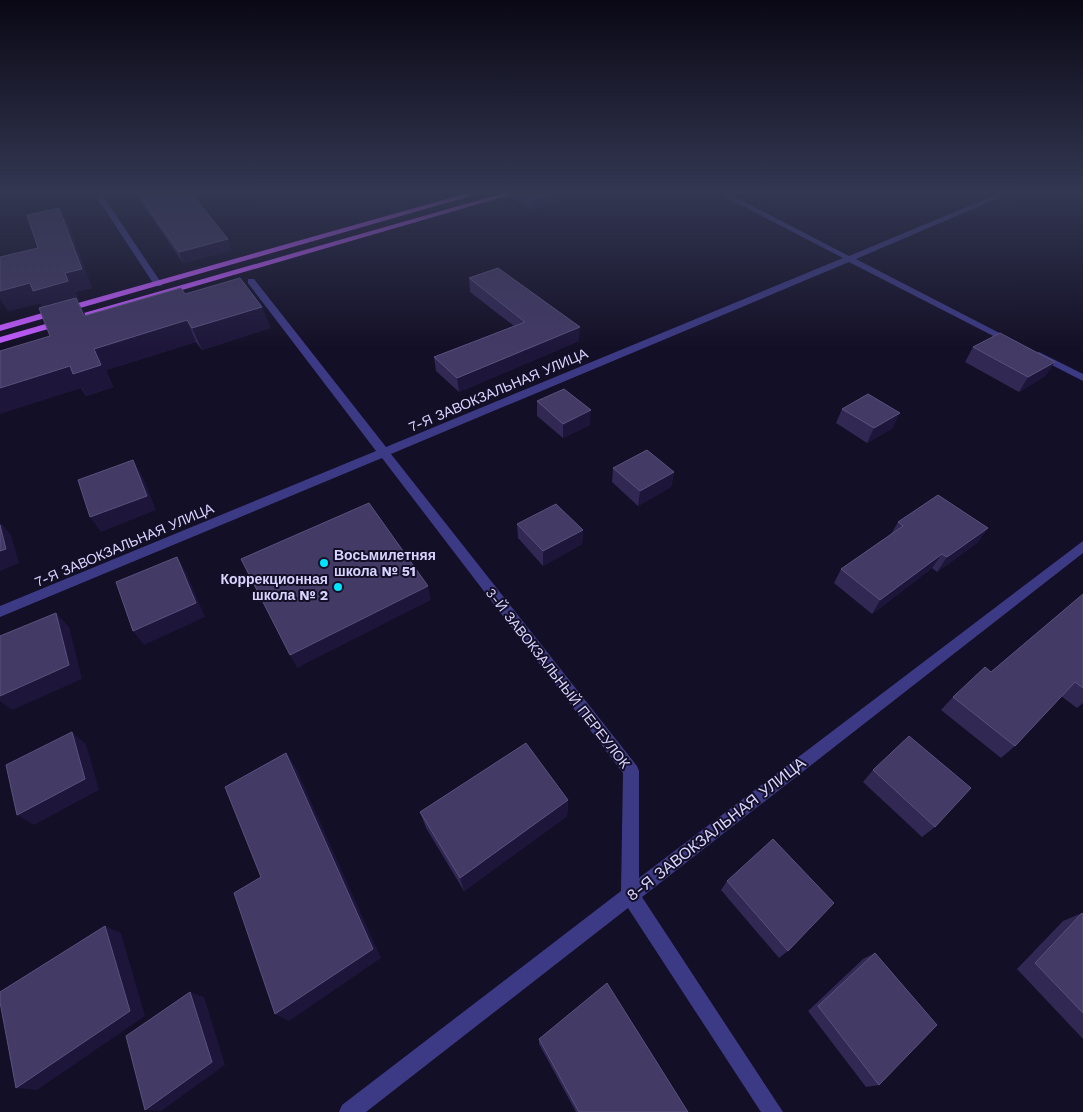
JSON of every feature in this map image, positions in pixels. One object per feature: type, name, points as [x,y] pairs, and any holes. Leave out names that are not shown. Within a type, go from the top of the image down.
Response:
[{"type":"main road","points":[[0,328],[297,245]]},
{"type":"main road","points":[[0,340],[335,245]]},
{"type":"main road","points":[[158,284],[165,293]]},
{"type":"street","points":[[131,245],[158,284]]},
{"type":"street","points":[[824,245],[1023,347]]},
{"type":"street","name":"7-Я ЗАВОКЗАЛЬНАЯ УЛИЦА","points":[[0,612],[882,245]]},
{"type":"street","name":"3-Й ЗАВОКЗАЛЬНЫЙ ПЕРЕУЛОК","points":[[250,281],[631,771],[630,895]]},
{"type":"street","points":[[1031,352],[1083,378]]},
{"type":"street","name":"8-Я ЗАВОКЗАЛЬНАЯ УЛИЦА","points":[[350,1112],[1083,546]]},
{"type":"street","points":[[630,895],[774,1112]]},
{"type":"building","points":[[37,245],[73,245],[82,269],[65,273],[68,281],[33,291],[30,283],[0,291],[0,257],[38,248]]},
{"type":"building","points":[[174,245],[206,245],[179,252]]},
{"type":"building","points":[[498,268],[580,327],[457,378],[434,357],[525,322],[469,278]]},
{"type":"building","points":[[240,278],[262,307],[192,328],[187,320],[94,349],[101,365],[73,374],[70,366],[0,388],[0,351],[50,336],[39,308],[76,298],[84,316],[181,288],[185,294]]},
{"type":"building","points":[[1000,333],[1055,362],[1028,377],[973,347]]},
{"type":"building","points":[[564,389],[591,410],[563,424],[537,401]]},
{"type":"building","points":[[868,394],[900,413],[874,428],[842,409]]},
{"type":"building","points":[[647,450],[674,472],[640,491],[613,468]]},
{"type":"building","points":[[133,460],[147,496],[90,517],[78,480]]},
{"type":"building","points":[[938,495],[988,528],[947,557],[942,554],[880,600],[841,569],[903,526],[898,522]]},
{"type":"building","name":"Коррекционная школа № 2","points":[[369,503],[428,586],[290,655],[241,559]]},
{"type":"building","points":[[556,504],[583,530],[543,551],[517,524]]},
{"type":"building","points":[[0,525],[6,549],[0,551]]},
{"type":"building","points":[[177,557],[196,603],[133,631],[116,582]]},
{"type":"building","points":[[1083,594],[1083,688],[1075,682],[1015,746],[953,697],[985,667],[991,672]]},
{"type":"building","points":[[56,613],[69,665],[0,696],[0,636]]},
{"type":"building","points":[[72,732],[85,779],[17,815],[6,765]]},
{"type":"building","points":[[909,736],[971,788],[935,827],[873,770]]},
{"type":"building","points":[[526,743],[568,800],[460,878],[420,812]]},
{"type":"building","points":[[286,753],[373,949],[275,1014],[234,893],[261,877],[225,787]]},
{"type":"building","points":[[773,839],[834,903],[788,951],[727,881]]},
{"type":"building","points":[[1082,913],[1083,915],[1083,1013],[1035,963]]},
{"type":"building","points":[[105,926],[130,1011],[16,1088],[0,1002],[0,992]]},
{"type":"building","points":[[875,953],[937,1025],[879,1085],[818,1006]]},
{"type":"building","points":[[607,983],[688,1112],[579,1112],[539,1039]]},
{"type":"building","points":[[190,992],[212,1062],[145,1110],[126,1036]]},
{"type":"place","name":"Восьмилетняя школа № 51","points":[[324,563]]},
{"type":"place","name":"Коррекционная школа № 2","points":[[338,587]]}]
